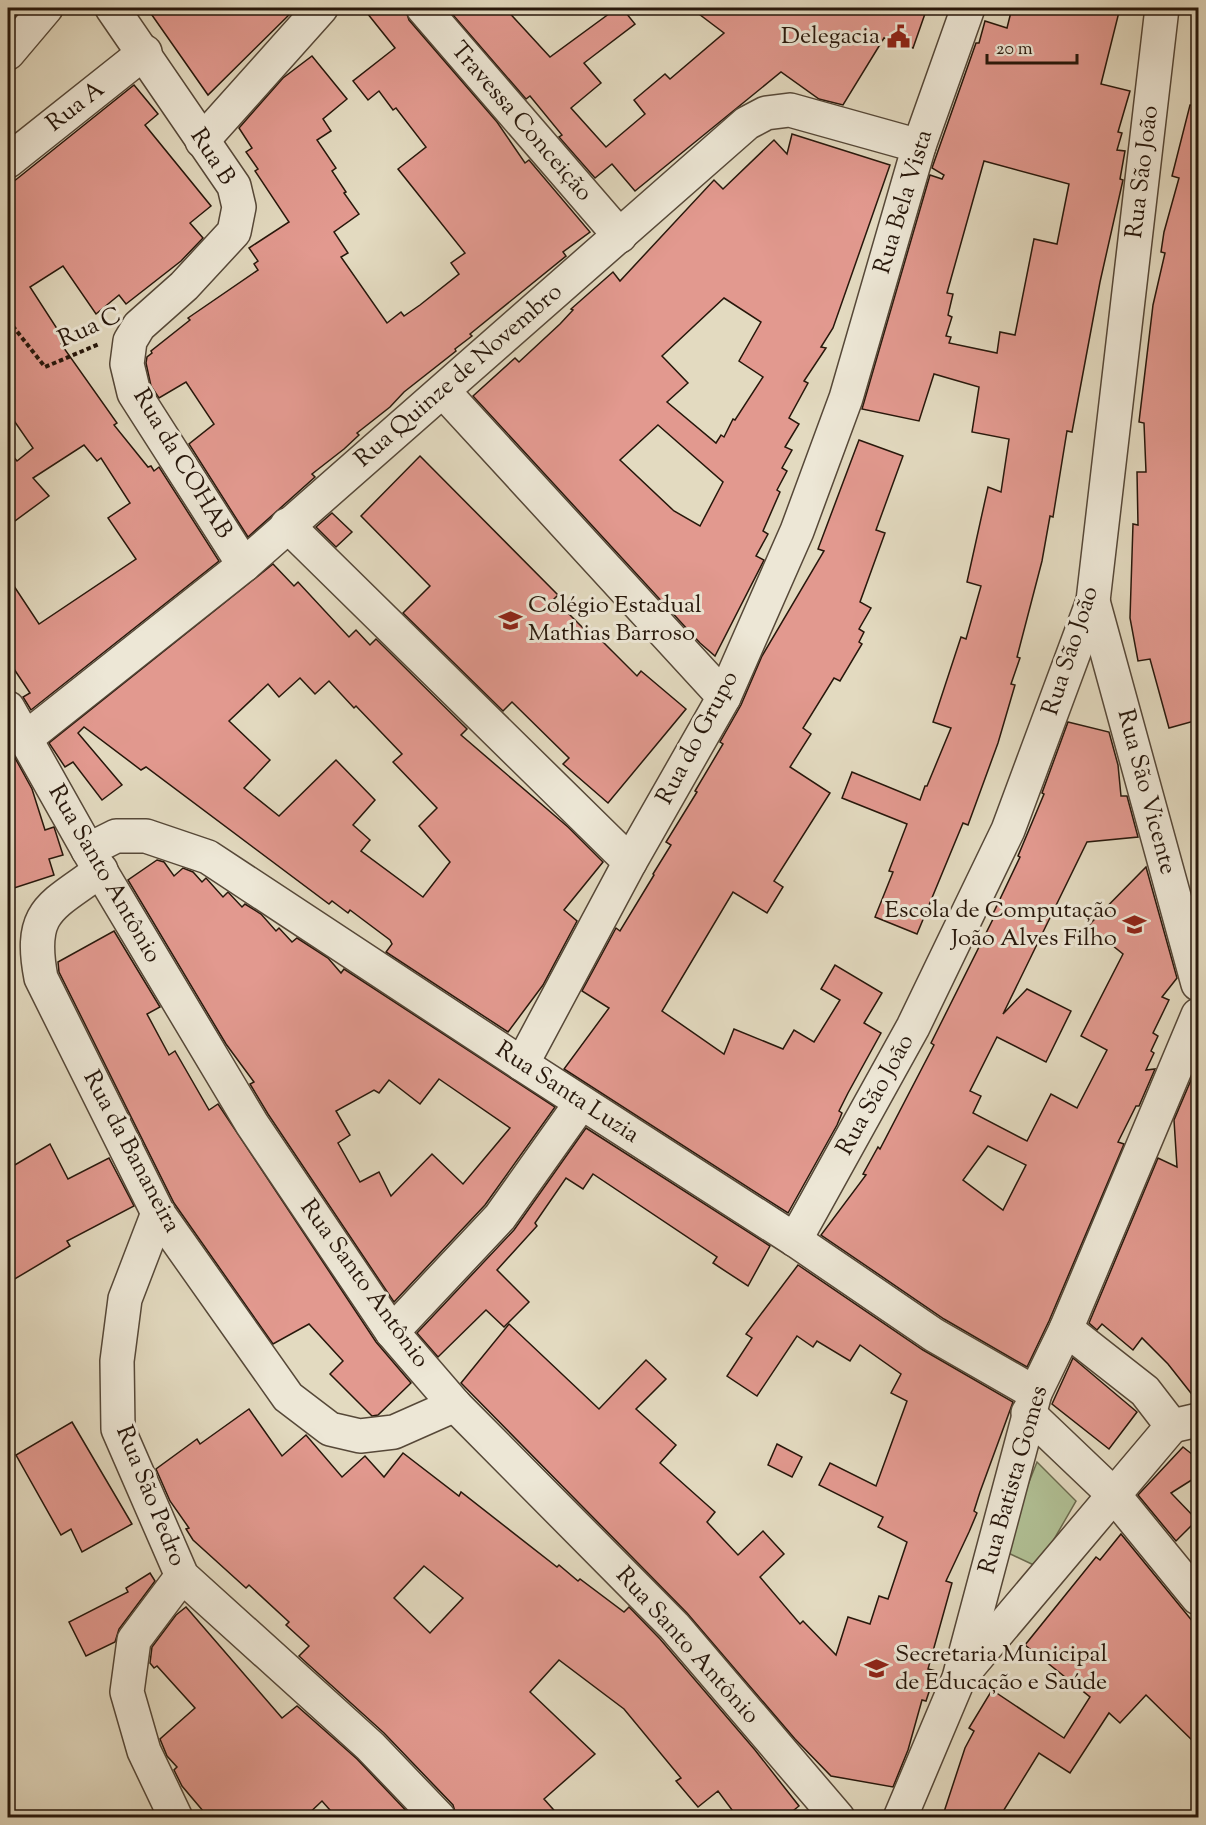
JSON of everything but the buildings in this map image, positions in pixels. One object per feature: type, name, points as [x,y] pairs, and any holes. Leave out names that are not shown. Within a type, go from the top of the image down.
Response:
[{"type":"street","points":[[8,53],[46,8]]},
{"type":"street","name":"Rua B","points":[[112,8],[145,52],[234,186],[239,207],[234,232],[184,286],[139,326]]},
{"type":"street","points":[[202,141],[321,8]]},
{"type":"street","name":"Travessa Conceição","points":[[423,8],[620,236]]},
{"type":"street","name":"Rua Bela Vista","points":[[846,399],[920,146],[968,8]]},
{"type":"street","name":"Rua São João","points":[[795,1240],[913,1027],[1008,830],[1093,600],[1162,8]]},
{"type":"street","name":"Rua A","points":[[8,161],[145,52]]},
{"type":"street","name":"Rua Quinze de Novembro","points":[[26,738],[244,565],[747,123],[766,113],[789,110],[920,146]]},
{"type":"street","name":"Rua da COHAB","points":[[139,326],[130,342],[127,364],[134,393],[244,565]]},
{"type":"street","points":[[443,391],[724,697]]},
{"type":"street","name":"Rua do Grupo","points":[[522,1064],[630,862],[724,697],[797,531],[846,399]]},
{"type":"street","points":[[287,525],[630,862]]},
{"type":"street","name":"Rua São Vicente","points":[[1093,600],[1198,984]]},
{"type":"street","name":"Rua Santo Antônio","points":[[8,708],[94,860],[252,1124],[392,1332],[455,1405],[674,1626],[838,1818]]},
{"type":"street","name":"Rua Santa Luzia","points":[[94,860],[116,836],[146,836],[208,857],[581,1103],[795,1240],[1032,1403],[1113,1494],[1198,1598]]},
{"type":"street","name":"Rua da Bananeira","points":[[94,860],[47,910],[39,927],[35,947],[41,978],[158,1213],[288,1397],[330,1429],[360,1436],[394,1432],[455,1405]]},
{"type":"street","name":"Rua Batista Gomes","points":[[900,1818],[959,1678],[1032,1403],[1066,1329],[1198,1015]]},
{"type":"street","points":[[392,1332],[500,1217],[581,1103]]},
{"type":"street","name":"Rua São Pedro","points":[[158,1213],[125,1299],[117,1361],[118,1429],[182,1576],[370,1746],[440,1818]]},
{"type":"street","points":[[959,1678],[1113,1494],[1185,1423],[1066,1329]]},
{"type":"street","points":[[176,1818],[144,1751],[127,1692],[134,1640],[182,1576]]},
{"type":"path","name":"Rua C","points":[[8,320],[45,367],[139,326]]},
{"type":"green space","points":[[1037,1462],[1076,1501],[1038,1567],[1002,1550]]},
{"type":"place","name":"Delegacia","points":[[898,37]]},
{"type":"place","name":"Colégio Estadual Mathias Barroso","points":[[510,620]]},
{"type":"place","name":"Escola de Computação João Alves Filho","points":[[1135,925]]},
{"type":"place","name":"Secretaria Municipal de Educação e Saúde","points":[[877,1669]]}]
